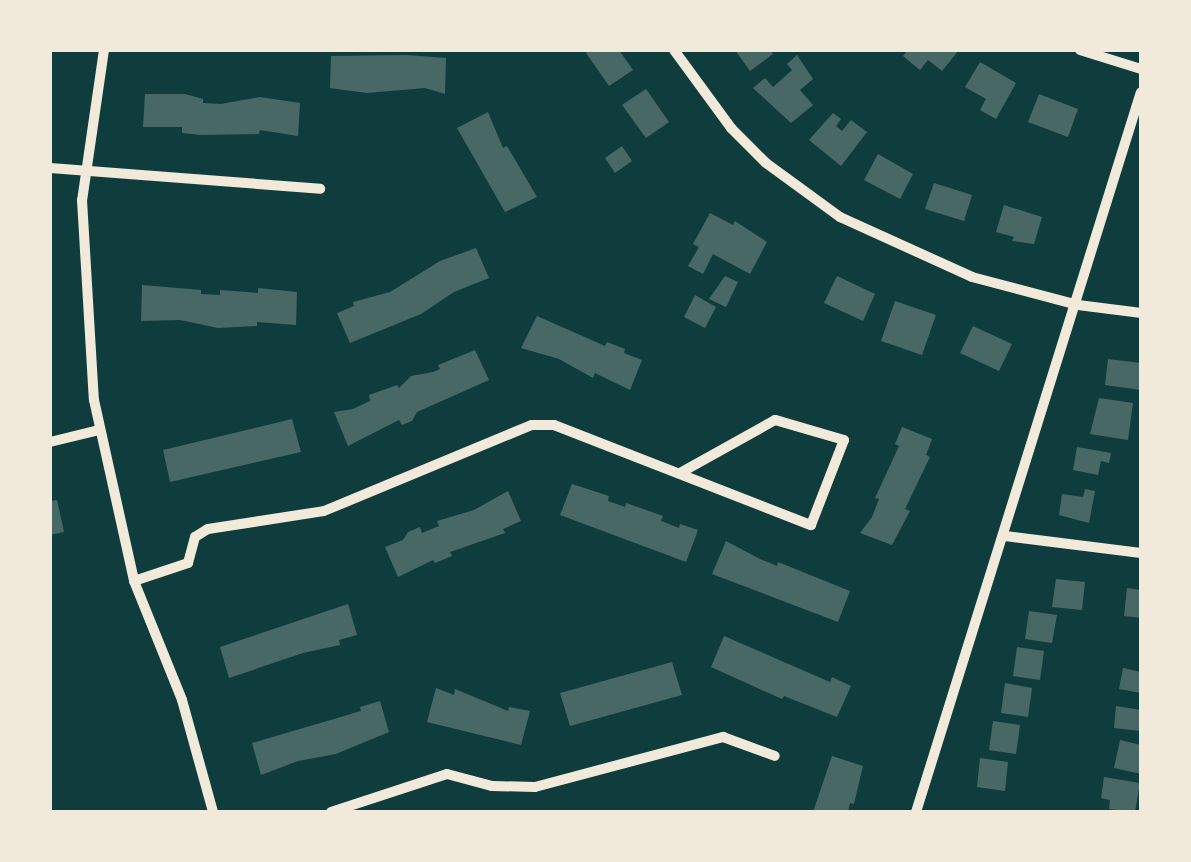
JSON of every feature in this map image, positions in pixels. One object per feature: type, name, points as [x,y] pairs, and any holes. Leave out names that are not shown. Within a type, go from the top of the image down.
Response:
[{"type":"street","points":[[104,50],[84,168],[88,353],[99,430],[134,581],[182,700],[213,812]]},
{"type":"street","points":[[674,50],[731,128],[766,163],[840,217],[972,277],[1078,305],[1141,313]]},
{"type":"street","points":[[1080,50],[1141,69]]},
{"type":"street","points":[[916,812],[1078,305],[1141,92]]},
{"type":"street","points":[[50,168],[320,190]]},
{"type":"street","points":[[134,581],[188,563],[195,537],[208,529],[324,511],[532,425],[554,425],[811,525],[844,440],[776,420],[682,472]]},
{"type":"street","points":[[50,442],[99,430]]},
{"type":"street","points":[[1005,536],[1141,553]]},
{"type":"street","points":[[331,812],[447,774],[492,786],[535,787],[723,737],[774,756]]},
{"type":"building","points":[[619,50],[633,70],[609,86],[586,53]]},
{"type":"building","points":[[735,50],[770,50],[773,54],[750,71]]},
{"type":"building","points":[[908,50],[959,50],[942,71],[928,60],[920,70],[903,56]]},
{"type":"building","points":[[797,55],[813,79],[800,90],[813,105],[791,123],[753,88],[765,78],[773,87],[792,70],[787,64]]},
{"type":"building","points":[[331,56],[446,58],[445,94],[425,88],[367,93],[330,88]]},
{"type":"building","points":[[980,62],[1016,83],[996,119],[980,110],[986,99],[965,87]]},
{"type":"building","points":[[646,89],[669,122],[646,138],[622,105]]},
{"type":"building","points":[[145,94],[185,94],[203,99],[203,103],[260,97],[300,103],[298,136],[260,130],[259,134],[201,135],[182,133],[182,127],[143,127]]},
{"type":"building","points":[[1039,94],[1078,109],[1068,137],[1028,122]]},
{"type":"building","points":[[488,112],[503,148],[507,146],[537,197],[505,212],[457,128]]},
{"type":"building","points":[[833,113],[841,119],[836,126],[842,131],[851,120],[867,132],[841,166],[809,140]]},
{"type":"building","points":[[622,146],[632,161],[615,173],[605,158]]},
{"type":"building","points":[[878,154],[913,174],[900,199],[864,180]]},
{"type":"building","points":[[934,183],[972,195],[964,221],[925,209]]},
{"type":"building","points":[[1004,205],[1042,217],[1034,244],[1012,241],[1014,237],[996,232]]},
{"type":"building","points":[[710,213],[733,225],[735,221],[767,242],[750,274],[713,254],[703,274],[688,266],[699,247],[693,244]]},
{"type":"building","points":[[476,248],[489,278],[454,292],[421,314],[350,343],[337,313],[354,306],[353,302],[390,292],[440,261]]},
{"type":"building","points":[[725,276],[738,282],[726,307],[709,299]]},
{"type":"building","points":[[837,276],[875,294],[863,321],[824,303]]},
{"type":"building","points":[[142,285],[220,295],[220,290],[258,293],[258,288],[297,292],[296,325],[257,322],[257,326],[218,328],[180,320],[141,321]]},
{"type":"building","points":[[695,295],[716,307],[705,328],[684,317]]},
{"type":"building","points":[[895,301],[936,315],[922,355],[881,341]]},
{"type":"building","points":[[537,316],[605,346],[607,342],[625,349],[624,353],[642,360],[630,390],[595,373],[593,378],[559,359],[521,348]]},
{"type":"building","points":[[973,326],[1012,344],[999,371],[960,353]]},
{"type":"building","points":[[475,350],[489,380],[417,412],[412,421],[402,425],[399,420],[348,446],[334,412],[353,409],[370,401],[369,395],[397,385],[399,388],[411,376],[433,372],[440,369],[438,365]]},
{"type":"building","points":[[1108,359],[1141,363],[1141,390],[1105,385]]},
{"type":"building","points":[[1099,398],[1133,403],[1128,440],[1090,434]]},
{"type":"building","points":[[292,419],[301,452],[170,482],[163,450]]},
{"type":"building","points":[[902,427],[932,439],[926,455],[930,457],[905,509],[910,511],[892,545],[860,533],[872,517],[879,499],[875,498],[899,446],[895,444]]},
{"type":"building","points":[[1077,447],[1111,453],[1109,463],[1101,461],[1098,475],[1073,470]]},
{"type":"building","points":[[572,484],[609,496],[608,501],[625,507],[626,503],[663,516],[661,521],[679,528],[680,524],[698,530],[686,562],[560,515]]},
{"type":"building","points":[[1085,489],[1095,491],[1089,523],[1059,515],[1062,494],[1083,497]]},
{"type":"building","points":[[508,491],[521,521],[503,529],[505,533],[450,552],[452,556],[435,563],[433,560],[398,577],[385,547],[403,540],[408,532],[420,527],[422,533],[439,526],[437,521],[474,510]]},
{"type":"building","points":[[57,500],[64,532],[50,535],[50,501]]},
{"type":"building","points":[[726,541],[777,566],[778,562],[850,591],[838,622],[712,574]]},
{"type":"building","points":[[1056,579],[1085,582],[1082,610],[1052,607]]},
{"type":"building","points":[[1127,588],[1141,590],[1141,618],[1124,616]]},
{"type":"building","points":[[348,604],[357,635],[339,640],[340,645],[229,678],[220,647]]},
{"type":"building","points":[[1029,611],[1057,615],[1052,643],[1025,639]]},
{"type":"building","points":[[724,636],[830,682],[832,677],[851,686],[837,717],[784,696],[782,699],[711,667]]},
{"type":"building","points":[[1017,647],[1044,651],[1040,680],[1013,676]]},
{"type":"building","points":[[672,662],[682,695],[570,726],[560,693]]},
{"type":"building","points":[[1123,668],[1141,672],[1141,693],[1119,689]]},
{"type":"building","points":[[1005,683],[1032,688],[1028,717],[1001,713]]},
{"type":"building","points":[[436,688],[454,695],[455,689],[508,711],[509,707],[530,711],[521,745],[427,722]]},
{"type":"building","points":[[380,701],[389,732],[336,754],[298,761],[261,775],[252,743],[361,711],[360,707]]},
{"type":"building","points":[[1116,706],[1141,710],[1141,731],[1114,728]]},
{"type":"building","points":[[993,721],[1020,725],[1016,754],[989,750]]},
{"type":"building","points":[[1120,740],[1141,745],[1141,774],[1114,768]]},
{"type":"building","points":[[832,756],[863,766],[854,804],[850,803],[848,812],[813,812]]},
{"type":"building","points":[[980,758],[1008,762],[1005,791],[977,787]]},
{"type":"building","points":[[1104,777],[1140,783],[1135,812],[1109,809],[1110,800],[1101,798]]}]
